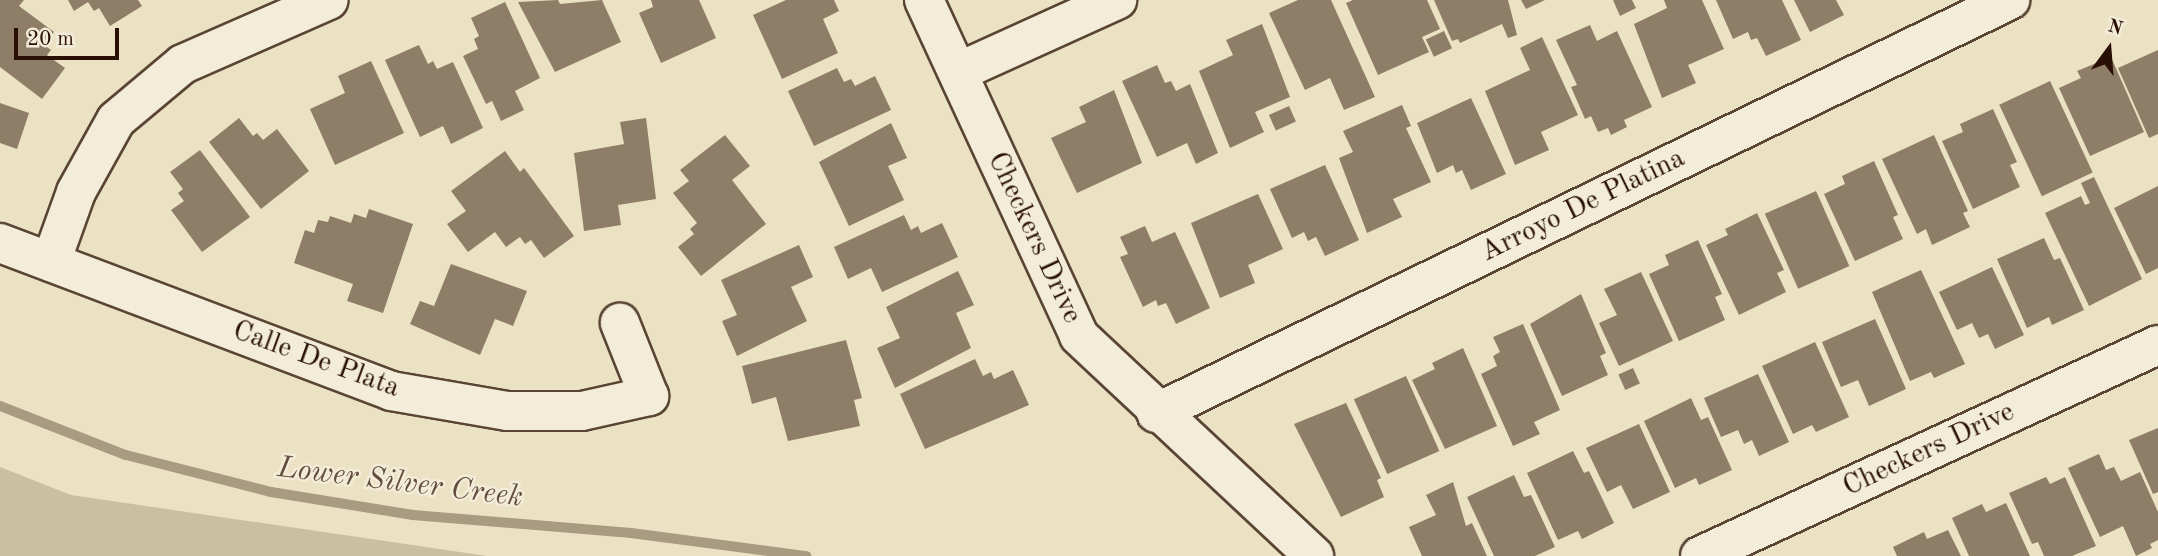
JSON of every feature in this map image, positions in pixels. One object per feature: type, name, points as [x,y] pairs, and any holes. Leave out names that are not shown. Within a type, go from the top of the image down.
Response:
[{"type":"street","points":[[51,262],[76,192],[117,120],[183,64],[329,0]]},
{"type":"street","name":"Checkers Drive","points":[[924,0],[1079,336],[1156,413],[1314,556]]},
{"type":"street","points":[[958,72],[1117,0]]},
{"type":"street","name":"Arroyo De Platina","points":[[1156,413],[2010,0]]},
{"type":"street","name":"Calle De Plata","points":[[0,243],[391,391],[507,411],[582,411],[649,396],[620,323]]},
{"type":"street","name":"Checkers Drive","points":[[1700,556],[2158,345]]},
{"type":"shaded area","points":[[0,467],[71,495],[487,556],[0,556]]},
{"type":"building","points":[[0,0],[24,0],[19,6],[54,32],[44,45],[51,50],[47,55],[65,68],[42,99],[0,67]]},
{"type":"building","points":[[68,0],[138,0],[142,6],[110,26],[99,8],[94,11],[88,2],[74,11]]},
{"type":"building","points":[[558,0],[560,4],[602,0],[621,42],[555,72],[518,2]]},
{"type":"building","points":[[651,0],[699,0],[716,38],[661,63],[639,13],[653,7]]},
{"type":"building","points":[[786,0],[834,0],[839,11],[823,19],[838,53],[782,79],[753,15]]},
{"type":"building","points":[[1298,0],[1331,0],[1375,97],[1344,110],[1330,78],[1305,90],[1269,13]]},
{"type":"building","points":[[1353,0],[1427,0],[1440,29],[1422,37],[1429,52],[1378,75],[1346,3]]},
{"type":"building","points":[[1434,0],[1508,0],[1517,35],[1508,38],[1502,24],[1460,43],[1458,39],[1452,41]]},
{"type":"building","points":[[1521,0],[1545,0],[1526,9]]},
{"type":"building","points":[[1613,0],[1632,0],[1636,8],[1620,16]]},
{"type":"building","points":[[1664,0],[1702,0],[1724,49],[1688,65],[1696,83],[1662,98],[1634,24],[1667,8]]},
{"type":"building","points":[[1716,0],[1782,0],[1801,40],[1766,56],[1757,38],[1751,40],[1748,32],[1733,39]]},
{"type":"building","points":[[1794,0],[1836,0],[1844,15],[1810,32]]},
{"type":"building","points":[[505,2],[540,78],[515,91],[524,110],[501,121],[492,101],[486,104],[463,56],[478,49],[474,39],[479,36],[471,18]]},
{"type":"building","points":[[1262,24],[1290,97],[1255,112],[1264,132],[1230,148],[1199,71],[1233,55],[1226,40]]},
{"type":"building","points":[[1590,25],[1597,41],[1617,31],[1652,107],[1624,120],[1627,127],[1611,135],[1608,128],[1598,132],[1591,116],[1585,119],[1571,87],[1577,85],[1556,40]]},
{"type":"building","points":[[1444,31],[1452,48],[1434,57],[1426,39]]},
{"type":"building","points":[[1542,37],[1578,115],[1541,132],[1549,150],[1515,165],[1485,91],[1530,70],[1520,48]]},
{"type":"building","points":[[419,45],[428,64],[433,61],[437,69],[453,62],[483,128],[451,144],[443,126],[420,137],[385,60]]},
{"type":"building","points":[[2158,50],[2158,134],[2149,138],[2118,68]]},
{"type":"building","points":[[2111,57],[2144,132],[2090,156],[2059,88],[2081,78],[2077,71]]},
{"type":"building","points":[[371,61],[404,133],[335,165],[310,109],[345,93],[338,76]]},
{"type":"building","points":[[1157,65],[1165,83],[1171,81],[1176,91],[1190,84],[1218,153],[1196,164],[1187,143],[1157,157],[1122,81]]},
{"type":"building","points":[[837,68],[844,82],[851,79],[855,86],[875,76],[891,110],[814,146],[788,91]]},
{"type":"building","points":[[2050,81],[2093,173],[2042,196],[1999,105]]},
{"type":"building","points":[[1114,90],[1142,163],[1077,193],[1051,138],[1086,122],[1079,107]]},
{"type":"building","points":[[1471,98],[1506,174],[1471,190],[1462,170],[1456,173],[1453,165],[1437,173],[1417,123]]},
{"type":"building","points":[[0,103],[29,113],[17,149],[0,143]]},
{"type":"building","points":[[1402,105],[1411,126],[1406,128],[1431,182],[1393,199],[1402,217],[1367,233],[1339,158],[1353,152],[1343,131]]},
{"type":"building","points":[[1289,106],[1296,122],[1276,130],[1269,115]]},
{"type":"building","points":[[1993,109],[2017,162],[2010,165],[2020,187],[1973,209],[1942,141],[1963,132],[1960,124]]},
{"type":"building","points":[[239,118],[253,136],[257,133],[263,140],[277,129],[309,171],[261,209],[209,142]]},
{"type":"building","points":[[646,118],[656,199],[618,205],[621,225],[584,231],[574,153],[624,144],[620,122]]},
{"type":"building","points":[[891,123],[907,158],[888,166],[904,200],[849,226],[819,162]]},
{"type":"building","points":[[725,135],[750,166],[732,180],[766,224],[701,276],[678,247],[694,234],[690,229],[697,223],[673,193],[689,181],[680,170]]},
{"type":"building","points":[[1934,135],[1968,211],[1963,213],[1970,227],[1932,245],[1926,229],[1917,234],[1882,159]]},
{"type":"building","points":[[200,150],[250,217],[202,252],[171,210],[184,201],[178,193],[183,189],[170,172]]},
{"type":"building","points":[[505,151],[520,172],[524,168],[574,236],[544,258],[531,240],[525,244],[520,237],[506,247],[495,232],[468,252],[447,224],[466,211],[451,191]]},
{"type":"building","points":[[1874,161],[1898,215],[1893,217],[1903,239],[1855,261],[1824,194],[1845,184],[1842,176]]},
{"type":"building","points":[[1325,165],[1359,240],[1325,256],[1316,237],[1308,241],[1304,232],[1292,238],[1270,189]]},
{"type":"building","points":[[2094,177],[2142,279],[2089,306],[2045,213],[2081,196],[2085,205],[2090,203],[2081,183]]},
{"type":"building","points":[[2158,186],[2158,268],[2146,274],[2114,208]]},
{"type":"building","points":[[1816,191],[1849,266],[1798,289],[1765,214]]},
{"type":"building","points":[[1258,194],[1283,249],[1248,265],[1255,283],[1220,298],[1191,223]]},
{"type":"building","points":[[369,209],[413,224],[383,313],[347,301],[353,284],[294,263],[305,230],[314,233],[318,220],[328,222],[330,216],[351,223],[354,214],[366,218]]},
{"type":"building","points":[[1757,213],[1784,270],[1777,273],[1786,292],[1739,315],[1706,245],[1728,235],[1725,229]]},
{"type":"building","points":[[904,215],[911,230],[918,226],[921,233],[942,223],[958,257],[882,292],[871,268],[848,279],[834,247]]},
{"type":"building","points":[[1145,226],[1152,242],[1175,232],[1210,308],[1176,324],[1166,303],[1158,306],[1156,300],[1143,307],[1120,257],[1128,254],[1120,237]]},
{"type":"building","points":[[2044,238],[2054,260],[2060,258],[2084,310],[2052,325],[2049,317],[2027,328],[1997,259]]},
{"type":"building","points":[[1698,240],[1722,294],[1715,297],[1725,320],[1679,341],[1649,274],[1669,265],[1665,255]]},
{"type":"building","points":[[799,245],[813,277],[791,287],[807,321],[737,356],[722,321],[737,315],[721,280]]},
{"type":"building","points":[[451,264],[527,291],[513,326],[495,319],[480,355],[410,324],[420,301],[434,306]]},
{"type":"building","points":[[1992,267],[2024,335],[1995,349],[1988,334],[1979,338],[1972,323],[1957,330],[1939,292]]},
{"type":"building","points":[[1921,270],[1965,364],[1934,378],[1931,372],[1910,381],[1872,292]]},
{"type":"building","points":[[958,271],[974,305],[956,313],[971,348],[895,388],[877,348],[900,338],[886,307]]},
{"type":"building","points":[[1641,272],[1673,341],[1619,366],[1599,323],[1617,315],[1604,289]]},
{"type":"building","points":[[1581,294],[1606,353],[1600,356],[1608,375],[1562,396],[1530,324]]},
{"type":"building","points":[[1875,319],[1906,389],[1869,406],[1858,380],[1841,387],[1822,342]]},
{"type":"building","points":[[1523,324],[1560,410],[1534,422],[1540,434],[1513,446],[1481,374],[1497,366],[1493,356],[1500,352],[1493,337]]},
{"type":"building","points":[[846,340],[862,398],[854,400],[860,426],[788,441],[776,397],[752,404],[742,366]]},
{"type":"building","points":[[1815,342],[1849,417],[1816,432],[1812,425],[1793,434],[1762,366]]},
{"type":"building","points":[[1463,348],[1497,426],[1445,449],[1412,380],[1435,369],[1432,363]]},
{"type":"building","points":[[975,359],[983,376],[991,372],[994,379],[1013,370],[1029,405],[925,449],[900,394]]},
{"type":"building","points":[[1633,368],[1640,384],[1625,390],[1618,375]]},
{"type":"building","points":[[1758,374],[1789,442],[1759,456],[1752,440],[1744,444],[1738,430],[1721,437],[1704,398]]},
{"type":"building","points":[[1406,376],[1439,451],[1387,474],[1354,399]]},
{"type":"building","points":[[1691,398],[1701,420],[1708,417],[1732,470],[1699,485],[1696,478],[1675,488],[1644,421]]},
{"type":"building","points":[[1346,403],[1381,478],[1377,480],[1384,497],[1341,517],[1294,424]]},
{"type":"building","points":[[1639,424],[1670,492],[1633,509],[1621,485],[1607,492],[1586,448]]},
{"type":"building","points":[[2158,428],[2158,492],[2153,494],[2129,440]]},
{"type":"building","points":[[1573,451],[1584,473],[1589,471],[1614,523],[1582,539],[1578,531],[1558,540],[1527,473]]},
{"type":"building","points":[[2099,454],[2106,470],[2114,467],[2121,481],[2140,472],[2158,512],[2158,540],[2150,544],[2152,548],[2136,556],[2123,526],[2100,537],[2068,468]]},
{"type":"building","points":[[1514,475],[1524,497],[1531,495],[1555,547],[1535,556],[1494,556],[1467,497]]},
{"type":"building","points":[[2046,477],[2050,484],[2065,477],[2096,546],[2072,556],[2044,556],[2038,542],[2032,544],[2009,493]]},
{"type":"building","points":[[1453,482],[1466,526],[1472,523],[1487,556],[1422,556],[1409,527],[1436,515],[1426,495]]},
{"type":"building","points":[[2006,503],[2030,556],[1969,556],[1952,518],[1982,504],[1986,512]]},
{"type":"building","points":[[1948,530],[1961,556],[1897,556],[1893,547],[1924,532],[1927,539]]},
{"type":"waterway","name":"Lower Silver Creek","points":[[0,406],[126,455],[271,492],[413,515],[631,533],[806,556]]}]
